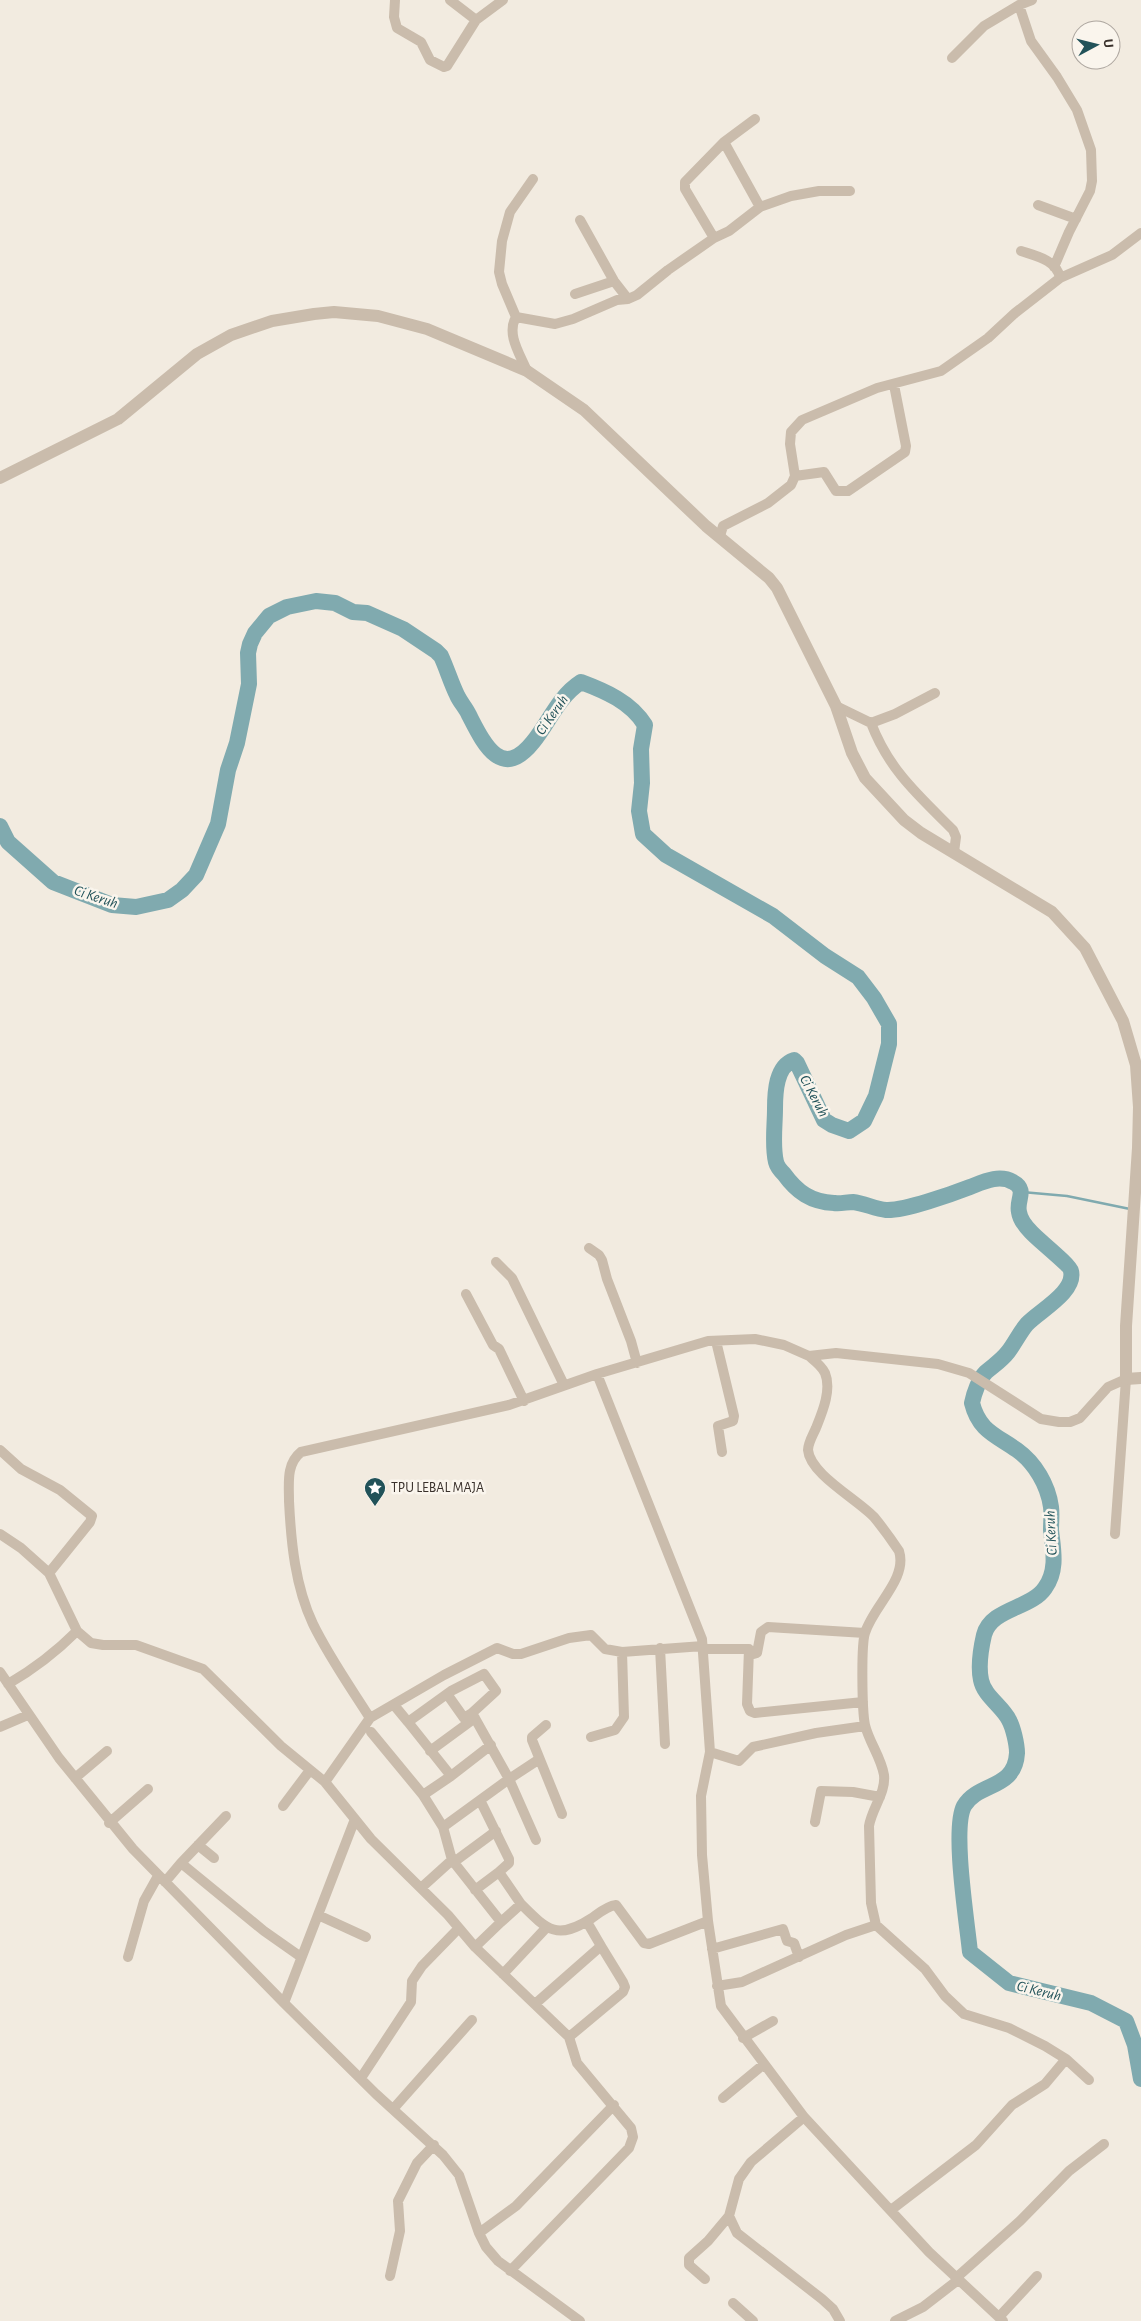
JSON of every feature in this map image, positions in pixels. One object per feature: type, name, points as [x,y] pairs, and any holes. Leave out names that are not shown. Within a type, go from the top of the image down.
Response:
[{"type":"street","points":[[395,0],[394,17],[397,28],[421,42],[430,60],[444,66],[447,66],[476,20],[503,0]]},
{"type":"street","points":[[450,0],[476,20]]},
{"type":"street","points":[[952,58],[984,26],[1019,5],[1032,0]]},
{"type":"street","points":[[1019,5],[1031,41],[1057,77],[1077,110],[1091,150],[1092,181],[1087,199],[1054,268]]},
{"type":"street","points":[[714,238],[684,186],[685,182],[724,142],[755,119]]},
{"type":"street","points":[[724,142],[760,207]]},
{"type":"street","points":[[527,370],[512,330],[516,317],[499,272],[502,241],[510,212],[533,179]]},
{"type":"street","points":[[516,317],[555,324],[617,300],[628,299],[638,295],[668,270],[714,238],[729,231],[760,207],[791,196],[819,191],[850,191]]},
{"type":"street","points":[[1038,204],[1076,219]]},
{"type":"street","points":[[580,220],[614,280],[628,299]]},
{"type":"street","points":[[720,536],[723,526],[768,503],[786,492],[791,485],[795,476],[790,444],[791,432],[795,426],[818,413],[877,388],[941,371],[988,338],[1015,313],[1060,278],[1112,255],[1141,234]]},
{"type":"street","points":[[1021,251],[1044,258],[1054,268],[1060,278]]},
{"type":"street","points":[[575,294],[614,280]]},
{"type":"street","points":[[0,478],[118,419],[197,354],[231,335],[272,321],[334,312],[378,316],[427,329],[527,370],[584,410],[622,443],[655,479],[769,578],[777,588],[836,706],[852,753],[864,778],[904,820],[1052,912],[1085,948],[1110,994],[1130,1038],[1138,1061],[1138,1148],[1126,1326],[1126,1379],[1115,1534]]},
{"type":"street","points":[[795,476],[824,472],[836,491],[848,491],[905,452],[906,446],[894,385]]},
{"type":"street","points":[[871,723],[896,714],[935,693]]},
{"type":"street","points":[[836,706],[871,723],[877,739],[902,780],[953,830],[956,836],[954,852]]},
{"type":"street","points":[[589,1248],[600,1255],[637,1364]]},
{"type":"street","points":[[496,1262],[512,1278],[564,1386]]},
{"type":"street","points":[[466,1294],[493,1345],[499,1349],[524,1401]]},
{"type":"street","points":[[370,1718],[313,1623],[302,1593],[291,1540],[289,1480],[290,1468],[294,1457],[301,1452],[524,1401],[597,1374],[708,1342],[756,1340],[784,1345],[809,1356],[825,1373],[827,1382],[825,1402],[809,1443],[810,1458],[816,1468],[829,1481],[850,1495],[873,1517],[899,1551],[901,1557],[901,1570],[865,1633],[863,1702],[865,1726],[879,1756],[884,1776],[880,1797],[871,1814],[869,1826],[871,1903],[876,1925],[925,1969],[945,1996],[964,2014],[1009,2028],[1045,2046],[1066,2059],[1089,2080]]},
{"type":"street","points":[[716,1341],[734,1416],[733,1421],[729,1424],[718,1426],[722,1452]]},
{"type":"street","points":[[809,1356],[824,1353],[938,1364],[969,1373],[1042,1419],[1059,1422],[1070,1422],[1080,1418],[1108,1387],[1126,1379],[1141,1378]]},
{"type":"street","points":[[597,1374],[696,1624],[703,1647],[710,1752],[702,1796],[701,1822],[708,1921],[721,2006],[743,2038],[804,2117],[957,2279],[1001,2319],[1038,2276]]},
{"type":"street","points":[[0,1450],[21,1470],[60,1490],[92,1516],[90,1522],[49,1573]]},
{"type":"street","points":[[0,1534],[26,1552],[49,1573],[77,1632],[91,1643],[136,1645],[203,1669],[281,1746],[325,1782],[371,1839],[448,1914],[458,1929],[475,1947],[569,2037],[577,2063],[595,2086],[614,2105],[631,2128],[633,2137],[629,2148],[510,2271]]},
{"type":"street","points":[[750,1655],[757,1652],[761,1632],[768,1627],[865,1633]]},
{"type":"street","points":[[8,1684],[37,1666],[77,1632]]},
{"type":"street","points":[[325,1782],[370,1718],[444,1675],[497,1648],[513,1654],[520,1654],[569,1638],[592,1635],[605,1649],[622,1652],[660,1648],[747,1648],[750,1655],[747,1704],[750,1711],[755,1713],[863,1702]]},
{"type":"street","points":[[660,1648],[665,1744]]},
{"type":"street","points":[[590,1737],[615,1730],[624,1717],[622,1652]]},
{"type":"street","points":[[0,1672],[28,1715],[109,1823],[161,1879],[284,2003],[361,2078],[434,2145],[459,2175],[479,2233],[486,2247],[498,2261],[580,2321]]},
{"type":"street","points":[[408,1722],[447,1694],[482,1674],[486,1675],[496,1690],[470,1718],[430,1751]]},
{"type":"street","points":[[447,1694],[470,1718],[491,1745],[509,1778],[536,1840]]},
{"type":"street","points":[[394,1705],[451,1776]]},
{"type":"street","points":[[0,1727],[28,1715]]},
{"type":"street","points":[[546,1725],[532,1740],[538,1760],[562,1814]]},
{"type":"street","points":[[710,1752],[739,1760],[753,1747],[816,1733],[865,1726]]},
{"type":"street","points":[[372,1732],[423,1795],[443,1827],[453,1861],[501,1922]]},
{"type":"street","points":[[423,1795],[491,1745]]},
{"type":"street","points":[[75,1778],[107,1751]]},
{"type":"street","points":[[443,1827],[509,1778],[538,1760]]},
{"type":"street","points":[[283,1806],[310,1770]]},
{"type":"street","points":[[109,1823],[148,1789]]},
{"type":"street","points":[[815,1822],[820,1791],[853,1792],[880,1797]]},
{"type":"street","points":[[475,1890],[509,1863],[509,1859],[480,1800]]},
{"type":"street","points":[[128,1957],[144,1901],[161,1879],[181,1863],[226,1816]]},
{"type":"street","points":[[284,2003],[355,1820]]},
{"type":"street","points":[[421,1888],[453,1861],[496,1831]]},
{"type":"street","points":[[198,1845],[214,1858]]},
{"type":"street","points":[[181,1863],[264,1932],[301,1956]]},
{"type":"street","points":[[499,1872],[522,1904],[546,1928],[567,1930],[587,1922],[610,1906],[616,1905],[644,1943],[649,1944],[708,1921]]},
{"type":"street","points":[[475,1947],[522,1904]]},
{"type":"street","points":[[318,1915],[366,1937]]},
{"type":"street","points":[[569,2037],[623,1992],[625,1987],[587,1922]]},
{"type":"street","points":[[717,1986],[742,1982],[846,1935],[876,1925]]},
{"type":"street","points":[[503,1974],[546,1928]]},
{"type":"street","points":[[361,2078],[411,2002],[412,1981],[422,1966],[458,1929]]},
{"type":"street","points":[[712,1949],[783,1929],[787,1941],[794,1943],[799,1957]]},
{"type":"street","points":[[535,2004],[601,1946]]},
{"type":"street","points":[[394,2108],[472,2020]]},
{"type":"street","points":[[743,2038],[773,2020]]},
{"type":"street","points":[[890,2210],[976,2145],[1012,2105],[1045,2084],[1066,2059]]},
{"type":"street","points":[[723,2098],[764,2064]]},
{"type":"street","points":[[479,2233],[516,2206],[614,2105]]},
{"type":"street","points":[[705,2279],[689,2265],[689,2258],[708,2241],[729,2216],[738,2179],[751,2162],[804,2117]]},
{"type":"street","points":[[901,2320],[923,2307],[957,2279],[1020,2221],[1069,2172],[1104,2144]]},
{"type":"street","points":[[390,2276],[400,2232],[398,2202],[417,2163],[434,2145]]},
{"type":"street","points":[[729,2216],[737,2233],[822,2298],[833,2309],[840,2321]]},
{"type":"street","points":[[733,2303],[753,2321]]},
{"type":"waterway","name":"Ci Keruh","points":[[0,826],[8,842],[53,882],[112,905],[136,907],[168,900],[182,890],[196,875],[218,824],[228,770],[237,743],[249,684],[248,653],[255,633],[269,616],[287,607],[316,601],[335,603],[353,612],[367,613],[403,629],[436,651],[441,656],[458,698],[468,712],[480,736],[494,754],[502,758],[511,758],[522,753],[533,742],[566,695],[581,682],[617,698],[639,717],[645,725],[641,749],[642,783],[639,811],[643,834],[666,855],[773,916],[825,956],[858,977],[874,998],[889,1024],[889,1044],[876,1096],[864,1121],[849,1131],[824,1120],[794,1060],[783,1068],[776,1088],[775,1102],[774,1149],[780,1170],[799,1191],[818,1201],[853,1202],[886,1210],[928,1202],[991,1180],[1008,1180],[1020,1188],[1018,1208],[1025,1225],[1071,1271],[1071,1279],[1062,1294],[1027,1324],[1011,1349],[983,1375],[977,1386],[972,1403],[979,1420],[984,1426],[995,1436],[1024,1455],[1040,1475],[1051,1507],[1054,1559],[1052,1574],[1039,1595],[995,1619],[988,1626],[984,1635],[980,1663],[981,1680],[989,1696],[1009,1720],[1017,1753],[1015,1765],[1010,1774],[1003,1780],[970,1798],[964,1806],[959,1834],[961,1876],[970,1952],[1009,1983],[1091,2003],[1126,2021],[1135,2045],[1141,2079]]},
{"type":"waterway","points":[[1022,1192],[1067,1196],[1130,1209]]},
{"type":"place","name":"TPU LEBAL MAJA","points":[[375,1507]]}]
